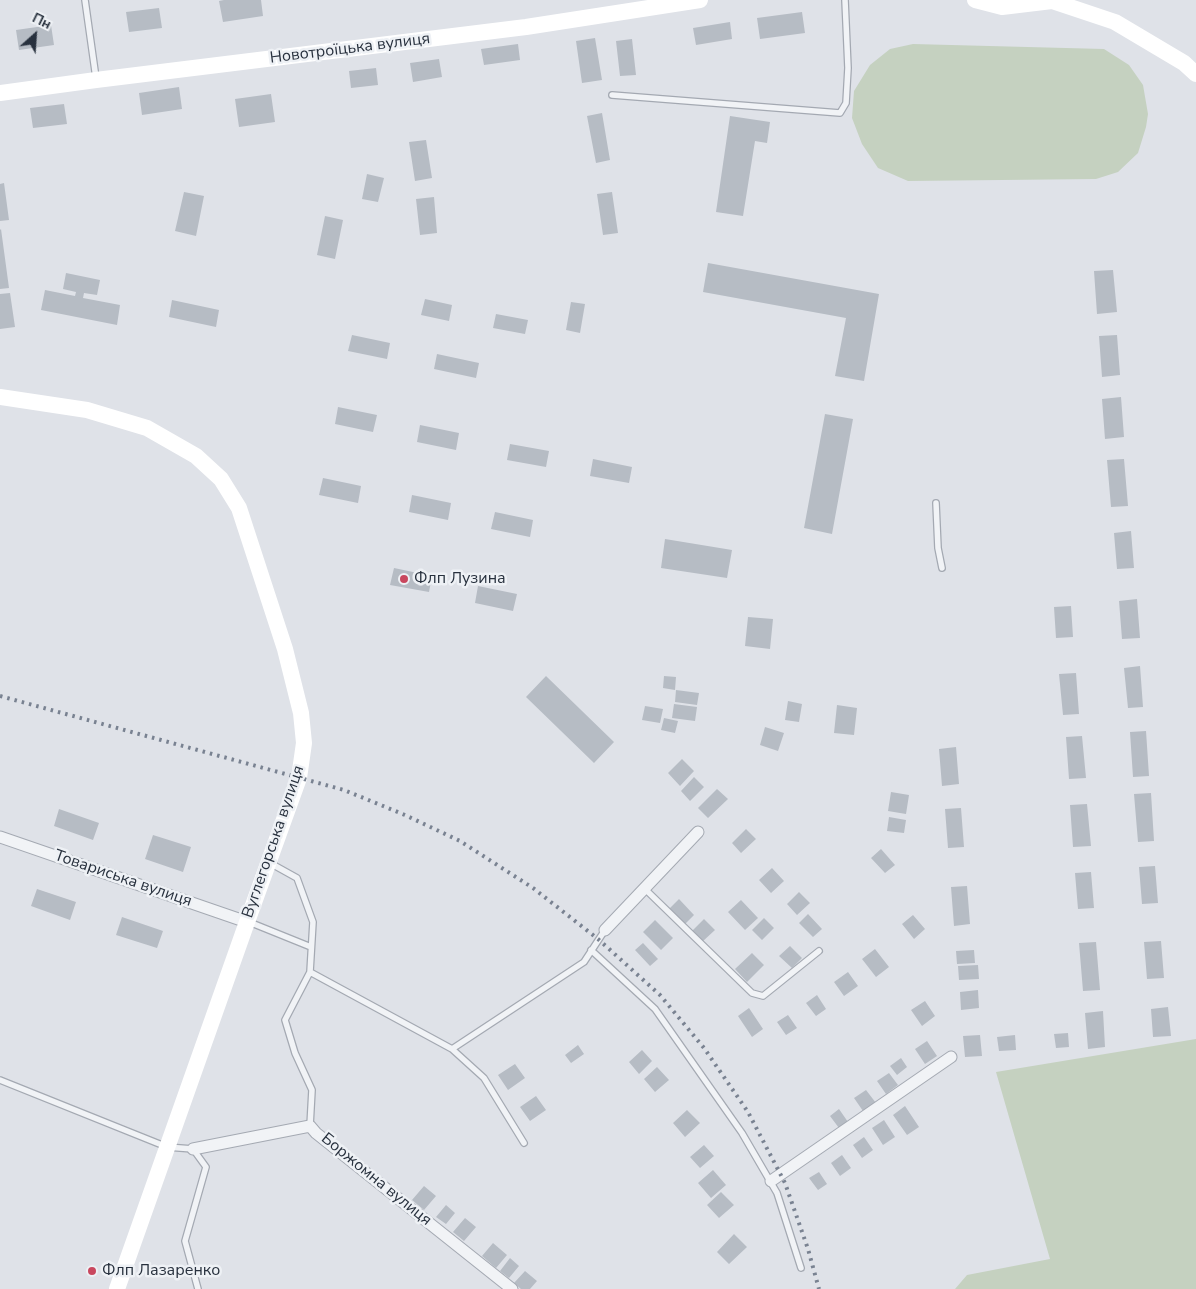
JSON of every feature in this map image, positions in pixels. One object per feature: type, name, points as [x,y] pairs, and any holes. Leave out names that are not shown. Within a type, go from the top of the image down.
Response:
[{"type":"main road","name":"Новотроїцька вулиця","points":[[0,93],[526,28],[700,0]]},
{"type":"main road","points":[[974,0],[1002,7],[1052,1],[1115,22],[1184,63],[1196,74]]},
{"type":"main road","name":"Вуглегорська вулиця","points":[[0,397],[87,410],[147,428],[196,456],[221,478],[240,508],[284,649],[301,713],[304,743],[299,778],[117,1289]]},
{"type":"street","points":[[605,930],[698,832]]},
{"type":"street","name":"Товариська вулиця","points":[[0,837],[247,922]]},
{"type":"street","points":[[771,1181],[951,1057]]},
{"type":"street","name":"Боржомна вулиця","points":[[193,1149],[310,1126],[512,1289]]},
{"type":"lane","points":[[85,0],[96,80]]},
{"type":"lane","points":[[612,95],[840,113],[846,103],[848,68],[845,0]]},
{"type":"lane","points":[[936,503],[938,548],[942,568]]},
{"type":"lane","points":[[268,862],[298,878],[313,922],[310,972],[285,1020],[295,1053],[312,1090],[310,1126]]},
{"type":"lane","points":[[644,888],[752,993],[763,996],[819,952]]},
{"type":"lane","points":[[247,922],[311,947]]},
{"type":"lane","points":[[452,1049],[584,962],[605,930]]},
{"type":"lane","points":[[591,950],[655,1009],[742,1133],[777,1193],[801,1268]]},
{"type":"lane","points":[[310,972],[452,1049],[484,1078],[524,1143]]},
{"type":"lane","points":[[0,1080],[167,1147],[193,1149],[206,1167],[185,1240],[198,1289]]},
{"type":"green space","points":[[913,44],[1104,49],[1129,65],[1143,85],[1148,114],[1138,153],[1118,172],[1096,179],[908,181],[878,168],[862,144],[852,118],[854,91],[870,65],[890,49]]},
{"type":"green space","points":[[1196,1039],[1196,1289],[955,1289],[967,1275],[1050,1259],[996,1072]]},
{"type":"building","points":[[261,0],[263,16],[223,22],[219,1]]},
{"type":"building","points":[[159,8],[162,28],[129,32],[126,12]]},
{"type":"building","points":[[802,12],[805,33],[760,39],[757,18]]},
{"type":"building","points":[[730,22],[732,39],[696,45],[693,28]]},
{"type":"building","points":[[51,25],[54,45],[19,50],[16,30]]},
{"type":"building","points":[[595,38],[602,80],[582,83],[576,41]]},
{"type":"building","points":[[632,39],[636,75],[620,76],[616,41]]},
{"type":"building","points":[[518,44],[520,60],[484,65],[481,49]]},
{"type":"building","points":[[439,59],[442,77],[413,82],[410,63]]},
{"type":"building","points":[[376,68],[378,85],[351,88],[349,71]]},
{"type":"building","points":[[179,87],[182,109],[142,115],[139,93]]},
{"type":"building","points":[[271,94],[275,122],[239,127],[235,99]]},
{"type":"building","points":[[64,104],[67,124],[33,128],[30,108]]},
{"type":"building","points":[[602,113],[610,160],[596,163],[587,116]]},
{"type":"building","points":[[730,116],[770,122],[767,143],[755,141],[743,216],[716,212]]},
{"type":"building","points":[[426,140],[432,178],[415,181],[409,142]]},
{"type":"building","points":[[367,174],[384,178],[378,202],[362,199]]},
{"type":"building","points":[[4,183],[9,220],[0,221],[0,184]]},
{"type":"building","points":[[184,192],[204,196],[196,236],[175,231]]},
{"type":"building","points":[[612,192],[618,233],[603,235],[597,194]]},
{"type":"building","points":[[434,197],[437,233],[420,235],[416,199]]},
{"type":"building","points":[[325,216],[343,220],[335,259],[317,255]]},
{"type":"building","points":[[0,230],[9,288],[0,289]]},
{"type":"building","points":[[708,263],[879,294],[864,381],[835,376],[846,318],[703,292]]},
{"type":"building","points":[[1113,270],[1117,312],[1097,314],[1094,271]]},
{"type":"building","points":[[66,273],[100,280],[97,295],[84,293],[83,298],[120,305],[117,325],[41,310],[45,290],[75,296],[76,292],[63,289]]},
{"type":"building","points":[[10,293],[15,327],[0,329],[0,294]]},
{"type":"building","points":[[425,299],[452,305],[449,321],[421,315]]},
{"type":"building","points":[[172,300],[219,310],[216,327],[169,317]]},
{"type":"building","points":[[571,302],[585,304],[580,333],[566,330]]},
{"type":"building","points":[[496,314],[528,320],[525,334],[493,328]]},
{"type":"building","points":[[352,335],[390,343],[387,359],[348,351]]},
{"type":"building","points":[[1117,335],[1120,375],[1102,377],[1099,336]]},
{"type":"building","points":[[437,354],[479,363],[476,378],[434,369]]},
{"type":"building","points":[[1121,397],[1124,437],[1105,439],[1102,399]]},
{"type":"building","points":[[338,407],[377,415],[373,432],[335,424]]},
{"type":"building","points":[[825,414],[853,419],[832,534],[804,528]]},
{"type":"building","points":[[420,425],[459,433],[456,450],[417,442]]},
{"type":"building","points":[[510,444],[549,451],[546,467],[507,460]]},
{"type":"building","points":[[593,459],[632,467],[629,483],[590,476]]},
{"type":"building","points":[[1124,459],[1128,506],[1111,507],[1107,460]]},
{"type":"building","points":[[323,478],[361,486],[358,503],[319,495]]},
{"type":"building","points":[[412,495],[451,503],[448,520],[409,512]]},
{"type":"building","points":[[495,512],[533,520],[530,537],[491,529]]},
{"type":"building","points":[[1131,531],[1134,568],[1117,569],[1114,533]]},
{"type":"building","points":[[665,539],[732,550],[727,578],[661,568]]},
{"type":"building","points":[[394,568],[432,576],[429,592],[390,585]]},
{"type":"building","points":[[478,586],[517,594],[513,611],[475,603]]},
{"type":"building","points":[[1137,599],[1140,638],[1122,639],[1119,601]]},
{"type":"building","points":[[1071,606],[1073,637],[1056,638],[1054,607]]},
{"type":"building","points":[[748,617],[773,619],[770,649],[745,646]]},
{"type":"building","points":[[1140,666],[1143,707],[1128,708],[1124,668]]},
{"type":"building","points":[[1076,673],[1079,714],[1063,715],[1059,674]]},
{"type":"building","points":[[546,676],[614,742],[594,763],[526,697]]},
{"type":"building","points":[[664,676],[676,677],[675,690],[663,688]]},
{"type":"building","points":[[676,690],[699,693],[697,705],[675,702]]},
{"type":"building","points":[[788,701],[802,704],[799,722],[785,720]]},
{"type":"building","points":[[674,704],[697,707],[695,721],[672,718]]},
{"type":"building","points":[[837,705],[857,708],[854,735],[834,733]]},
{"type":"building","points":[[645,706],[663,709],[660,723],[642,720]]},
{"type":"building","points":[[664,718],[678,721],[675,733],[661,730]]},
{"type":"building","points":[[765,727],[784,733],[778,751],[760,745]]},
{"type":"building","points":[[1146,731],[1149,776],[1133,777],[1130,732]]},
{"type":"building","points":[[1082,736],[1086,778],[1069,779],[1066,737]]},
{"type":"building","points":[[956,747],[959,784],[942,786],[939,749]]},
{"type":"building","points":[[682,759],[694,771],[680,786],[668,773]]},
{"type":"building","points":[[694,777],[704,787],[690,801],[681,791]]},
{"type":"building","points":[[717,789],[728,799],[708,818],[698,808]]},
{"type":"building","points":[[891,792],[909,795],[906,814],[888,811]]},
{"type":"building","points":[[1151,793],[1154,841],[1138,842],[1134,794]]},
{"type":"building","points":[[1087,804],[1091,846],[1073,847],[1070,805]]},
{"type":"building","points":[[961,808],[964,847],[948,848],[945,809]]},
{"type":"building","points":[[59,809],[99,823],[93,840],[54,826]]},
{"type":"building","points":[[889,817],[906,820],[904,833],[887,831]]},
{"type":"building","points":[[746,829],[756,839],[741,853],[732,843]]},
{"type":"building","points":[[153,835],[191,847],[183,872],[145,859]]},
{"type":"building","points":[[881,849],[895,865],[885,873],[871,858]]},
{"type":"building","points":[[1155,866],[1158,903],[1142,904],[1139,867]]},
{"type":"building","points":[[772,868],[784,881],[771,893],[759,880]]},
{"type":"building","points":[[1091,872],[1094,908],[1078,909],[1075,873]]},
{"type":"building","points":[[967,886],[970,924],[954,926],[951,887]]},
{"type":"building","points":[[37,889],[76,902],[70,920],[31,906]]},
{"type":"building","points":[[799,892],[810,903],[797,915],[787,904]]},
{"type":"building","points":[[679,899],[694,915],[684,925],[669,909]]},
{"type":"building","points":[[741,900],[758,918],[745,930],[728,912]]},
{"type":"building","points":[[808,914],[822,929],[813,937],[799,923]]},
{"type":"building","points":[[913,915],[925,929],[914,939],[902,924]]},
{"type":"building","points":[[122,917],[163,931],[157,948],[116,935]]},
{"type":"building","points":[[764,918],[774,928],[762,940],[752,930]]},
{"type":"building","points":[[704,919],[715,930],[702,942],[692,931]]},
{"type":"building","points":[[655,920],[673,938],[661,950],[643,932]]},
{"type":"building","points":[[1161,941],[1164,978],[1147,979],[1144,942]]},
{"type":"building","points":[[1096,942],[1100,990],[1083,991],[1079,943]]},
{"type":"building","points":[[643,943],[658,959],[650,966],[635,950]]},
{"type":"building","points":[[790,946],[802,958],[792,968],[779,956]]},
{"type":"building","points":[[875,949],[889,967],[876,977],[862,959]]},
{"type":"building","points":[[974,950],[975,963],[957,964],[956,951]]},
{"type":"building","points":[[752,953],[764,965],[747,982],[735,969]]},
{"type":"building","points":[[978,965],[979,979],[959,980],[958,966]]},
{"type":"building","points":[[848,972],[858,986],[844,996],[834,982]]},
{"type":"building","points":[[978,990],[979,1008],[961,1010],[960,992]]},
{"type":"building","points":[[817,995],[826,1009],[816,1016],[806,1003]]},
{"type":"building","points":[[925,1001],[935,1016],[922,1026],[911,1010]]},
{"type":"building","points":[[1168,1007],[1171,1036],[1153,1037],[1151,1009]]},
{"type":"building","points":[[749,1008],[763,1029],[752,1037],[738,1016]]},
{"type":"building","points":[[1103,1011],[1105,1047],[1088,1049],[1085,1013]]},
{"type":"building","points":[[788,1015],[797,1028],[786,1035],[777,1022]]},
{"type":"building","points":[[1068,1033],[1069,1047],[1056,1048],[1054,1034]]},
{"type":"building","points":[[980,1035],[982,1056],[965,1057],[963,1036]]},
{"type":"building","points":[[1015,1035],[1016,1050],[999,1051],[997,1037]]},
{"type":"building","points":[[927,1041],[937,1056],[925,1064],[915,1049]]},
{"type":"building","points":[[578,1045],[584,1054],[571,1063],[565,1055]]},
{"type":"building","points":[[642,1050],[652,1061],[639,1074],[629,1062]]},
{"type":"building","points":[[901,1058],[907,1067],[897,1075],[890,1066]]},
{"type":"building","points":[[515,1064],[525,1078],[508,1090],[498,1075]]},
{"type":"building","points":[[657,1067],[669,1080],[655,1092],[644,1079]]},
{"type":"building","points":[[889,1073],[898,1085],[886,1094],[877,1081]]},
{"type":"building","points":[[866,1090],[876,1103],[863,1111],[854,1098]]},
{"type":"building","points":[[536,1096],[546,1110],[530,1121],[520,1107]]},
{"type":"building","points":[[905,1106],[919,1127],[907,1135],[893,1115]]},
{"type":"building","points":[[839,1109],[848,1122],[839,1128],[830,1116]]},
{"type":"building","points":[[687,1110],[700,1123],[685,1137],[673,1123]]},
{"type":"building","points":[[884,1120],[895,1137],[883,1145],[872,1128]]},
{"type":"building","points":[[864,1137],[873,1150],[862,1158],[853,1145]]},
{"type":"building","points":[[704,1145],[714,1156],[700,1168],[690,1157]]},
{"type":"building","points":[[842,1155],[851,1168],[840,1176],[831,1163]]},
{"type":"building","points":[[713,1170],[726,1185],[711,1198],[698,1183]]},
{"type":"building","points":[[819,1172],[827,1184],[818,1190],[809,1178]]},
{"type":"building","points":[[424,1186],[436,1196],[424,1210],[412,1200]]},
{"type":"building","points":[[721,1192],[734,1205],[719,1218],[707,1205]]},
{"type":"building","points":[[446,1205],[455,1213],[446,1224],[436,1217]]},
{"type":"building","points":[[465,1218],[476,1227],[464,1241],[453,1232]]},
{"type":"building","points":[[734,1234],[747,1247],[729,1264],[717,1252]]},
{"type":"building","points":[[493,1243],[507,1255],[496,1268],[482,1256]]},
{"type":"building","points":[[510,1258],[519,1266],[509,1278],[500,1271]]},
{"type":"building","points":[[525,1271],[537,1281],[530,1289],[521,1289],[514,1283]]},
{"type":"railway","points":[[0,696],[344,790],[405,815],[460,841],[533,888],[598,939],[660,995],[704,1048],[748,1112],[785,1183],[808,1249],[819,1289]]},
{"type":"place","name":"Флп Лузина","points":[[404,579]]},
{"type":"place","name":"Флп Лазаренко","points":[[92,1271]]}]
